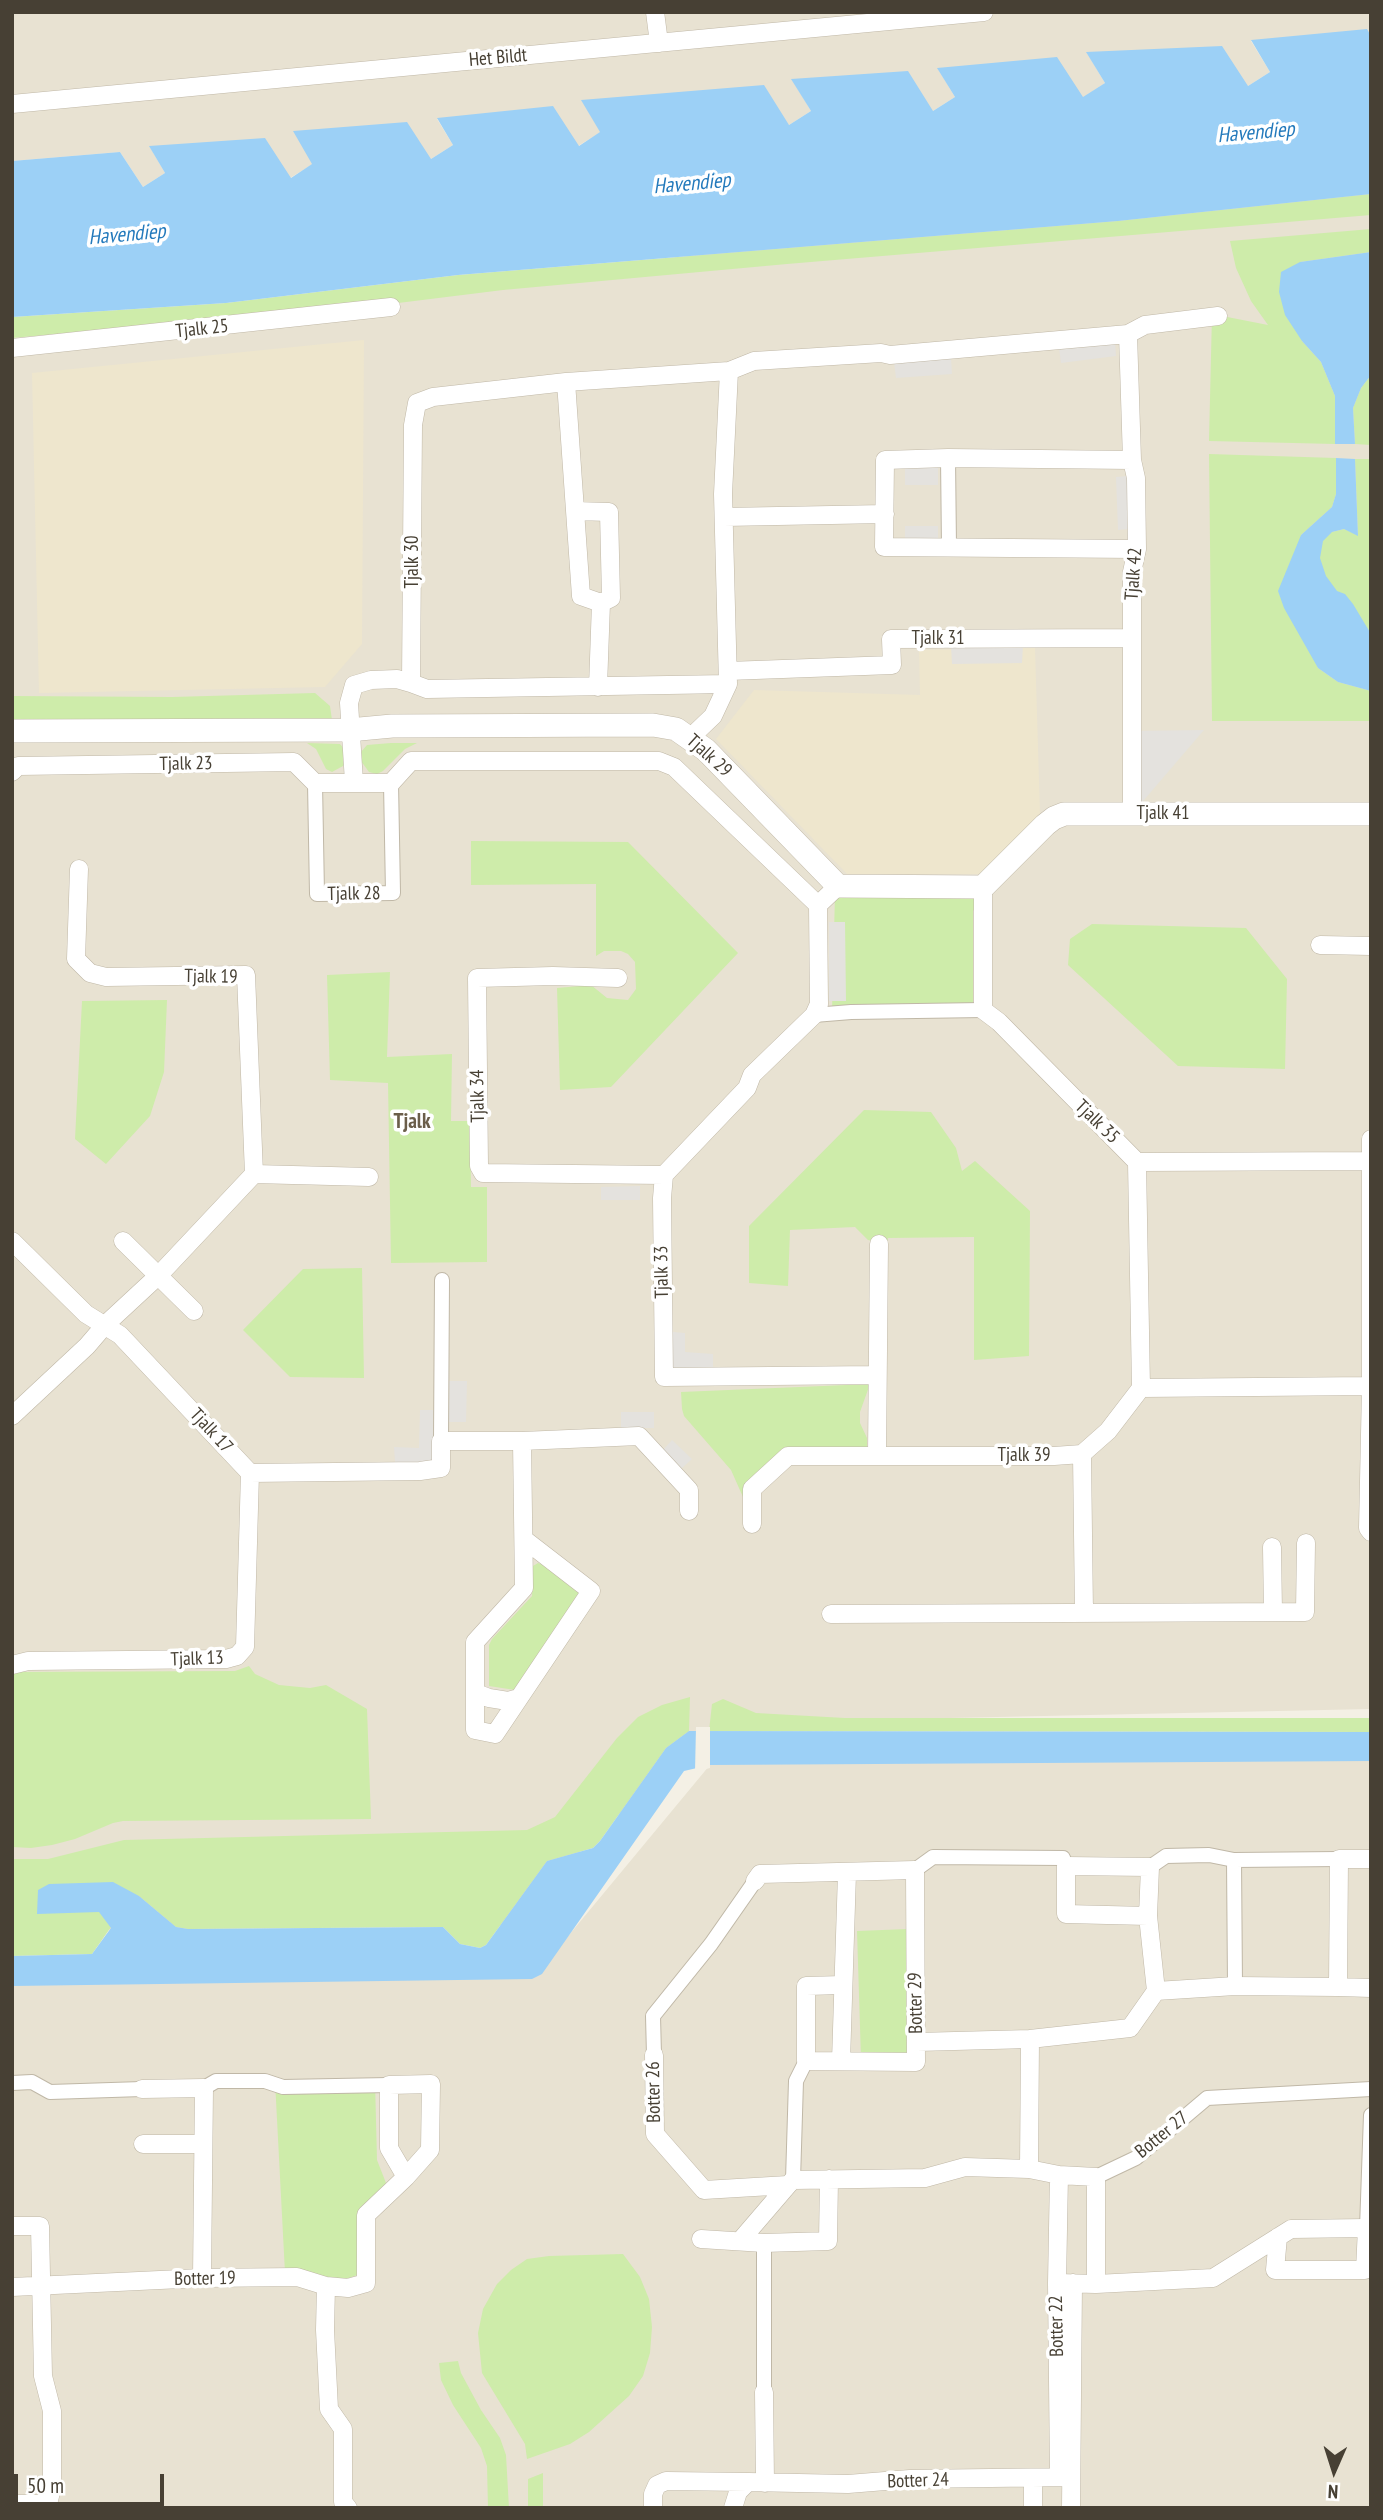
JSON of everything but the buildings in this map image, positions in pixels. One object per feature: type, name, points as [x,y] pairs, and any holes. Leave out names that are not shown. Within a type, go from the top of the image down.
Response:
[{"type":"street","points":[[655,12],[659,43]]},
{"type":"street","name":"Het Bildt","points":[[12,104],[984,12]]},
{"type":"street","name":"Tjalk 25","points":[[12,348],[391,307]]},
{"type":"street","points":[[691,737],[713,716],[728,677],[724,517],[729,371],[754,361],[881,353],[890,355],[1128,334],[1145,325],[1217,316]]},
{"type":"street","name":"Tjalk 42","points":[[1128,334],[1137,549],[1132,572],[1132,814]]},
{"type":"street","name":"Tjalk 30","points":[[411,683],[413,425],[417,403],[432,397],[566,382],[729,371]]},
{"type":"street","points":[[566,382],[581,596],[601,603]]},
{"type":"street","points":[[947,458],[949,547]]},
{"type":"street","points":[[1132,460],[885,460],[884,547],[1137,549]]},
{"type":"street","points":[[575,511],[608,512],[611,597],[601,603]]},
{"type":"street","points":[[724,517],[885,514]]},
{"type":"street","points":[[598,687],[601,603]]},
{"type":"street","name":"Tjalk 31","points":[[728,677],[892,665],[891,639],[1131,638]]},
{"type":"street","points":[[354,782],[349,703],[354,685],[370,680],[397,679],[427,689],[598,687],[728,677]]},
{"type":"street","name":"Tjalk 29","points":[[349,730],[392,726],[653,725],[676,729],[706,750],[838,886]]},
{"type":"street","name":"Tjalk 23","points":[[12,731],[349,730]]},
{"type":"street","name":"Tjalk 29","points":[[391,783],[411,761],[659,761],[674,767],[818,905]]},
{"type":"street","name":"Tjalk 23","points":[[12,772],[18,766],[294,762],[315,783]]},
{"type":"street","points":[[315,783],[391,783]]},
{"type":"street","name":"Tjalk 28","points":[[315,783],[317,894],[393,893],[391,783]]},
{"type":"street","name":"Tjalk 41","points":[[984,887],[1054,818],[1064,814],[1371,814]]},
{"type":"street","name":"Tjalk 19","points":[[79,869],[76,959],[90,973],[106,977],[246,975],[254,1174]]},
{"type":"street","points":[[664,1175],[747,1088],[752,1075],[814,1015],[820,1004],[818,905],[838,886],[984,887],[983,1010],[814,1015]]},
{"type":"street","points":[[1320,945],[1371,946]]},
{"type":"street","name":"Tjalk 34","points":[[618,978],[477,978],[479,1166],[483,1173],[664,1175]]},
{"type":"street","name":"Tjalk 35","points":[[983,1010],[999,1022],[1137,1162]]},
{"type":"street","points":[[1371,1139],[1371,1380]]},
{"type":"street","points":[[1084,1613],[1083,1454],[1108,1432],[1141,1388],[1137,1162],[1370,1161]]},
{"type":"street","points":[[12,1416],[159,1275],[254,1174],[369,1177]]},
{"type":"street","name":"Tjalk 33","points":[[664,1175],[664,1377],[877,1375]]},
{"type":"street","name":"Tjalk 17","points":[[12,1241],[86,1314],[120,1335],[250,1473]]},
{"type":"street","points":[[123,1241],[194,1311]]},
{"type":"street","points":[[877,1455],[879,1244]]},
{"type":"street","points":[[250,1473],[420,1471],[441,1468],[442,1280]]},
{"type":"street","points":[[1141,1388],[1371,1387],[1370,1530]]},
{"type":"street","points":[[441,1441],[639,1436],[689,1490],[689,1511]]},
{"type":"street","points":[[522,1441],[524,1588],[475,1642],[475,1730],[495,1734],[591,1591],[525,1540]]},
{"type":"street","name":"Tjalk 39","points":[[752,1524],[752,1489],[788,1456],[1054,1457],[1083,1454]]},
{"type":"street","name":"Tjalk 13","points":[[12,1665],[28,1661],[226,1659],[237,1656],[246,1647],[250,1473]]},
{"type":"street","points":[[831,1614],[1305,1612],[1306,1543]]},
{"type":"street","points":[[1272,1547],[1273,1612]]},
{"type":"street","points":[[476,1693],[508,1701],[519,1698]]},
{"type":"street","points":[[1066,1866],[1150,1867],[1166,1856],[1209,1855],[1234,1860],[1371,1858]]},
{"type":"street","points":[[755,1881],[760,1874],[915,1870],[933,1857],[1063,1858],[1066,1866],[1066,1914],[1148,1916]]},
{"type":"street","points":[[1338,1987],[1339,1859]]},
{"type":"street","points":[[1234,1860],[1235,1986]]},
{"type":"street","points":[[917,2042],[1030,2039],[1130,2028],[1156,1991],[1148,1916],[1150,1867]]},
{"type":"street","name":"Botter 29","points":[[806,2060],[916,2062],[915,1870]]},
{"type":"street","points":[[841,2061],[846,1873]]},
{"type":"street","name":"Botter 26","points":[[755,1881],[711,1944],[653,2016],[655,2134],[704,2190],[829,2179],[925,2178],[965,2167],[1029,2169]]},
{"type":"street","points":[[740,2241],[791,2183],[796,2081],[806,2060],[806,1986],[843,1985]]},
{"type":"street","points":[[1156,1991],[1235,1986],[1371,1988]]},
{"type":"street","points":[[1029,2169],[1030,2039]]},
{"type":"street","points":[[12,2083],[32,2082],[50,2092],[204,2088],[216,2081],[265,2081],[284,2087],[431,2084],[430,2150],[406,2177],[389,2148],[389,2085]]},
{"type":"street","points":[[202,2278],[204,2088]]},
{"type":"street","name":"Botter 27","points":[[1029,2169],[1059,2175],[1096,2176],[1136,2158],[1207,2098],[1371,2089]]},
{"type":"street","points":[[1278,2237],[1275,2270],[1368,2275],[1371,2115]]},
{"type":"street","points":[[143,2144],[202,2144]]},
{"type":"street","name":"Botter 22","points":[[1059,2175],[1065,2283],[1065,2477],[1071,2508]]},
{"type":"street","points":[[1096,2176],[1096,2284]]},
{"type":"street","name":"Botter 19","points":[[12,2287],[202,2278],[297,2277],[326,2286],[348,2288],[366,2283],[366,2215],[406,2177]]},
{"type":"street","points":[[702,2239],[764,2243],[828,2241],[829,2179]]},
{"type":"street","points":[[12,2226],[40,2226],[45,2387],[52,2411],[52,2488],[47,2506],[12,2504]]},
{"type":"street","points":[[1065,2283],[1213,2278],[1290,2229],[1367,2228]]},
{"type":"street","points":[[733,2508],[738,2492],[756,2482],[764,2392],[764,2243]]},
{"type":"street","points":[[326,2286],[329,2409],[343,2429],[343,2502],[348,2508]]},
{"type":"street","points":[[1033,2477],[1033,2508]]},
{"type":"street","name":"Botter 24","points":[[653,2508],[653,2494],[657,2485],[666,2481],[848,2484],[910,2479],[1065,2477]]},
{"type":"shaded area","points":[[12,12],[1371,12],[1371,36],[1366,30],[1251,41],[1270,72],[1248,86],[1087,53],[1105,83],[1083,98],[938,69],[955,97],[933,111],[792,79],[811,111],[789,125],[582,100],[601,132],[578,146],[437,119],[453,145],[431,159],[294,131],[313,164],[290,178],[150,147],[165,173],[143,187],[120,152],[12,161]]},
{"type":"shaded area","points":[[1371,172],[1371,1709],[716,1723],[502,1925],[12,1931],[12,339]]},
{"type":"shaded area","points":[[364,340],[362,644],[325,687],[39,693],[32,373]]},
{"type":"shaded area","points":[[1115,341],[1116,356],[1061,363],[1059,348]]},
{"type":"shaded area","points":[[951,357],[952,374],[896,378],[894,362]]},
{"type":"shaded area","points":[[905,468],[938,468],[938,485],[905,485]]},
{"type":"shaded area","points":[[1129,476],[1129,529],[1118,530],[1116,477]]},
{"type":"shaded area","points":[[905,526],[938,526],[938,542],[905,543]]},
{"type":"shaded area","points":[[1023,646],[1022,663],[952,664],[951,647]]},
{"type":"shaded area","points":[[1035,648],[1040,814],[979,874],[847,874],[716,739],[754,690],[920,695],[919,650]]},
{"type":"shaded area","points":[[1204,730],[1132,814],[1132,731]]},
{"type":"shaded area","points":[[829,922],[845,922],[846,1001],[829,1001]]},
{"type":"shaded area","points":[[640,1186],[640,1200],[601,1200],[601,1187]]},
{"type":"shaded area","points":[[673,1332],[685,1333],[685,1352],[713,1354],[713,1369],[673,1369]]},
{"type":"shaded area","points":[[449,1381],[467,1381],[466,1422],[448,1422]]},
{"type":"shaded area","points":[[420,1410],[434,1410],[433,1462],[395,1462],[394,1447],[419,1448]]},
{"type":"shaded area","points":[[621,1412],[654,1412],[654,1428],[621,1428]]},
{"type":"shaded area","points":[[672,1440],[692,1459],[681,1469],[663,1450]]},
{"type":"shaded area","points":[[1371,1737],[1371,2508],[12,2508],[12,1984],[545,1964],[724,1748]]},
{"type":"green space","points":[[1371,194],[1371,215],[787,264],[503,290],[366,307],[12,338],[12,317],[226,303],[458,275],[1118,221]]},
{"type":"green space","points":[[1371,229],[1371,252],[1300,262],[1302,341],[1321,362],[1335,396],[1335,444],[1209,441],[1212,314],[1268,325],[1251,301],[1236,268],[1230,241]]},
{"type":"green space","points":[[1371,375],[1371,445],[1355,444],[1353,408],[1361,388]]},
{"type":"green space","points":[[1209,454],[1336,458],[1336,494],[1332,507],[1301,535],[1312,654],[1318,668],[1338,682],[1371,691],[1371,721],[1212,721]]},
{"type":"green space","points":[[1355,459],[1371,459],[1371,668],[1305,570],[1322,531],[1344,529],[1358,535]]},
{"type":"green space","points":[[315,693],[330,706],[332,720],[12,726],[12,696],[172,697]]},
{"type":"green space","points":[[307,743],[340,744],[345,750],[346,761],[332,772],[326,769],[316,749]]},
{"type":"green space","points":[[417,743],[405,749],[383,771],[377,774],[369,772],[361,761],[361,752],[367,745]]},
{"type":"green space","points":[[471,841],[628,842],[738,953],[611,1087],[560,1090],[557,988],[591,985],[607,998],[628,1000],[636,989],[635,962],[621,951],[604,951],[596,956],[596,884],[471,885]]},
{"type":"green space","points":[[987,890],[973,911],[973,1012],[832,1011],[835,894]]},
{"type":"green space","points":[[1092,924],[1246,928],[1287,979],[1285,1069],[1178,1066],[1068,965],[1070,939]]},
{"type":"green space","points":[[390,972],[387,1057],[452,1054],[451,1121],[470,1121],[471,1187],[487,1187],[487,1262],[391,1263],[388,1083],[330,1080],[327,975]]},
{"type":"green space","points":[[167,1000],[164,1072],[150,1116],[106,1164],[75,1139],[82,1001]]},
{"type":"green space","points":[[864,1110],[931,1112],[956,1148],[962,1171],[975,1161],[1030,1211],[1029,1356],[974,1360],[974,1237],[888,1238],[887,1244],[868,1240],[855,1227],[790,1230],[788,1286],[749,1283],[749,1226]]},
{"type":"green space","points":[[362,1268],[364,1378],[290,1377],[243,1330],[303,1269]]},
{"type":"green space","points":[[870,1384],[860,1412],[860,1423],[867,1438],[867,1451],[786,1456],[747,1506],[731,1470],[684,1416],[682,1409],[681,1392]]},
{"type":"green space","points":[[538,1563],[546,1566],[581,1594],[515,1690],[489,1686],[489,1645],[532,1596],[533,1566]]},
{"type":"green space","points":[[249,1666],[255,1674],[279,1685],[310,1688],[326,1685],[367,1709],[371,1819],[123,1821],[52,1845],[12,1847],[12,1672],[235,1671]]},
{"type":"green space","points":[[690,1697],[689,1731],[666,1748],[600,1841],[593,1848],[547,1861],[486,1945],[480,1948],[460,1944],[443,1927],[188,1929],[176,1927],[139,1896],[49,1884],[82,1911],[100,1912],[111,1927],[92,1954],[12,1956],[12,1859],[48,1859],[124,1840],[527,1830],[555,1817],[617,1738],[638,1717],[662,1705]]},
{"type":"green space","points":[[723,1699],[756,1713],[845,1718],[1371,1718],[1371,1732],[709,1731],[712,1704]]},
{"type":"green space","points":[[908,1929],[907,2057],[861,2059],[857,1931]]},
{"type":"green space","points":[[275,2081],[375,2081],[377,2160],[386,2183],[361,2223],[363,2273],[343,2280],[285,2273]]},
{"type":"green space","points":[[623,2254],[640,2277],[649,2299],[652,2327],[650,2353],[643,2376],[629,2396],[589,2432],[570,2444],[527,2459],[525,2444],[482,2373],[478,2333],[483,2309],[497,2284],[527,2259]]},
{"type":"green space","points":[[458,2361],[461,2373],[500,2438],[506,2455],[509,2508],[488,2508],[487,2466],[481,2448],[453,2405],[441,2380],[439,2363]]},
{"type":"green space","points":[[543,2473],[543,2508],[528,2508],[528,2479]]},
{"type":"water","name":"Havendiep","points":[[1367,29],[1371,36],[1371,194],[1118,221],[458,275],[226,303],[12,317],[12,161],[120,152],[143,187],[165,173],[149,146],[265,138],[291,178],[312,164],[293,131],[407,122],[431,159],[453,145],[437,118],[553,106],[579,146],[600,132],[581,100],[764,85],[789,125],[811,111],[791,79],[908,71],[933,111],[955,97],[937,68],[1057,57],[1083,97],[1105,83],[1086,52],[1222,46],[1248,86],[1270,72],[1251,40]]},
{"type":"water","points":[[1371,252],[1371,375],[1361,388],[1353,408],[1355,444],[1335,444],[1335,396],[1321,362],[1302,341],[1285,315],[1279,292],[1281,272],[1300,262]]},
{"type":"water","points":[[1336,458],[1355,459],[1358,536],[1344,529],[1332,532],[1323,541],[1320,558],[1326,576],[1337,591],[1345,594],[1353,604],[1371,634],[1371,691],[1338,682],[1318,668],[1284,608],[1278,591],[1301,535],[1332,507],[1336,494]]},
{"type":"water","points":[[689,1731],[1371,1732],[1371,1761],[710,1765],[684,1771],[542,1974],[532,1979],[12,1986],[12,1956],[92,1954],[111,1928],[99,1912],[37,1914],[38,1890],[49,1884],[113,1882],[139,1896],[176,1927],[188,1929],[443,1927],[460,1944],[480,1948],[486,1945],[547,1861],[593,1848],[600,1841],[666,1748]]},
{"type":"pier","points":[[696,1727],[710,1727],[710,1768],[695,1772]]},
{"type":"district","name":"Tjalk","points":[[412,1122]]}]
